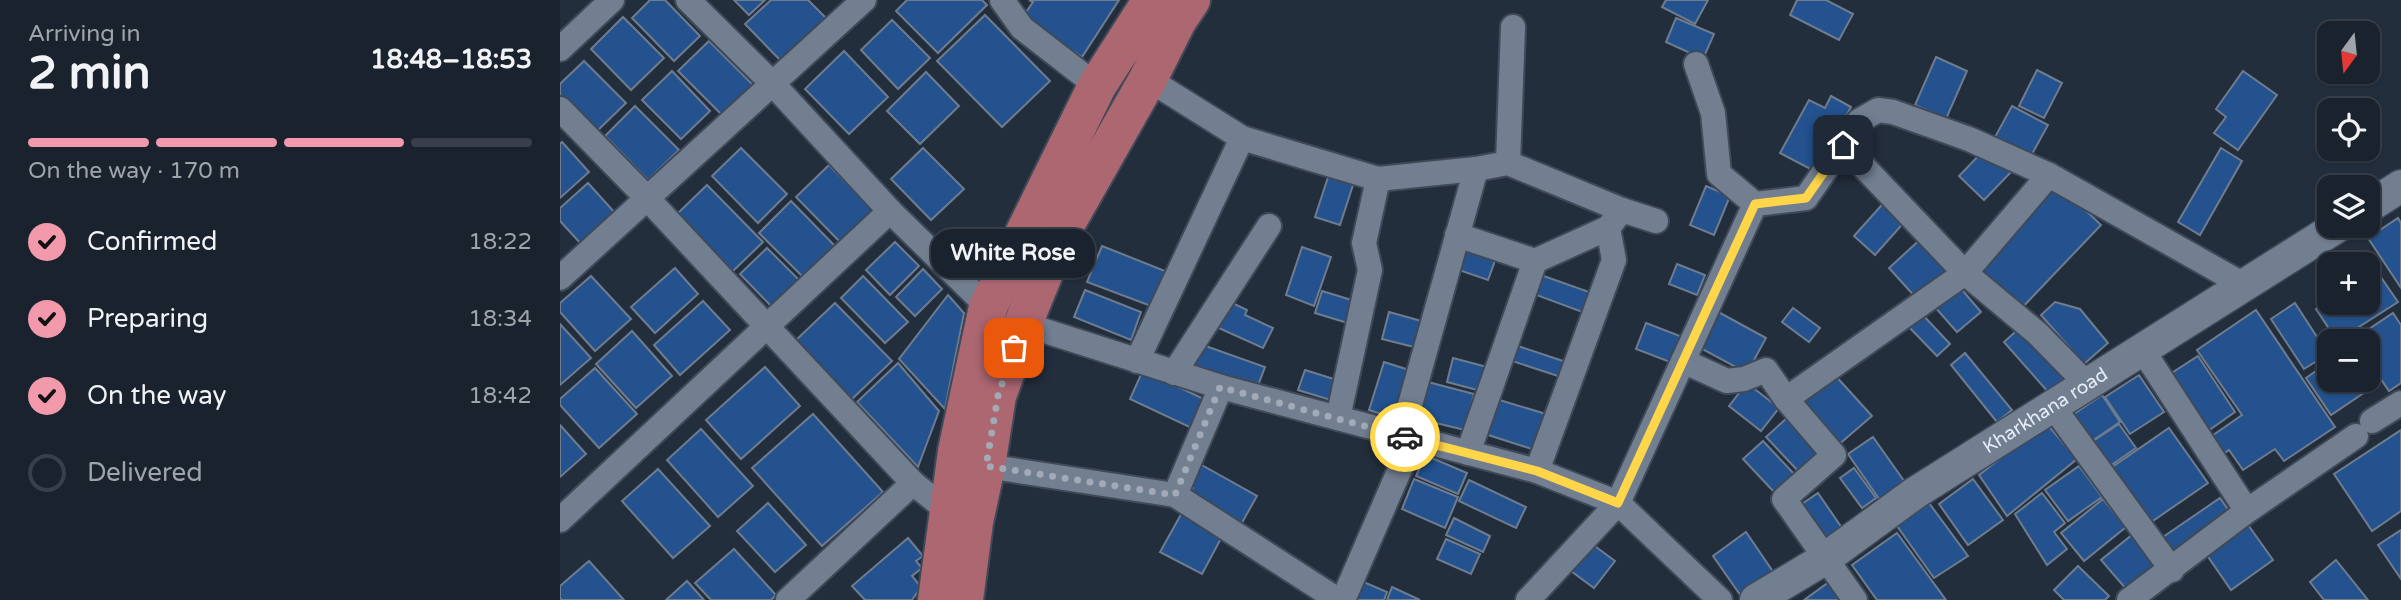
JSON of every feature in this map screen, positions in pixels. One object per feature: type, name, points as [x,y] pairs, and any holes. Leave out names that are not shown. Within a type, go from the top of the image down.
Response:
[{"type":"main road","points":[[937,600],[957,450],[988,307],[1097,86],[1152,0]]},
{"type":"main road","points":[[964,600],[974,522],[998,396],[1023,324],[1059,236],[1191,0]]},
{"type":"street","points":[[560,49],[612,0]]},
{"type":"street","points":[[688,0],[772,83],[890,211],[988,307]]},
{"type":"street","points":[[560,278],[864,0]]},
{"type":"street","points":[[1002,0],[1022,28],[1097,86]]},
{"type":"street","points":[[1508,163],[1513,27]]},
{"type":"street","points":[[1696,64],[1713,113],[1719,174],[1755,204],[1806,198],[1859,121],[1878,110],[1893,112],[1969,139],[2049,175],[2244,285]]},
{"type":"street","points":[[1148,79],[1242,138],[1378,179],[1508,163],[1615,219],[1656,221]]},
{"type":"street","points":[[560,109],[646,197],[913,483],[948,511]]},
{"type":"street","points":[[1137,361],[1242,138]]},
{"type":"street","points":[[1843,145],[1965,272],[2037,332],[2086,383]]},
{"type":"street","points":[[986,466],[1175,495],[1340,600],[1407,438],[1476,169]]},
{"type":"street","points":[[1786,400],[1965,272],[2049,175]]},
{"type":"street","points":[[1338,418],[1370,270],[1364,243],[1378,179]]},
{"type":"street","points":[[2380,199],[2401,186]]},
{"type":"street","points":[[1528,600],[1618,503],[1755,204]]},
{"type":"street","points":[[560,520],[890,211]]},
{"type":"street","points":[[1468,453],[1535,261],[1615,219]]},
{"type":"street","points":[[1537,471],[1614,260],[1615,219]]},
{"type":"street","points":[[1174,373],[1269,226]]},
{"type":"street","points":[[1457,235],[1535,261]]},
{"type":"street","name":"Kharkhana road","points":[[1756,600],[1826,558],[1914,493],[2319,238]]},
{"type":"street","points":[[1023,324],[1220,387],[1537,471],[1618,503],[1720,600]]},
{"type":"street","points":[[2142,349],[2247,512]]},
{"type":"street","points":[[1683,361],[1727,381],[1744,379],[1766,370],[1786,400],[1834,455],[1784,499],[1855,600]]},
{"type":"street","points":[[1175,495],[1220,387]]},
{"type":"street","points":[[2129,600],[2401,403]]},
{"type":"street","points":[[2052,405],[2172,570]]},
{"type":"street","points":[[788,600],[913,483]]},
{"type":"building","points":[[650,0],[665,0],[700,36],[674,61],[632,18]]},
{"type":"building","points":[[734,0],[765,0],[749,15]]},
{"type":"building","points":[[771,0],[808,0],[826,18],[782,62],[745,24]]},
{"type":"building","points":[[907,0],[982,0],[987,5],[938,53],[896,11]]},
{"type":"building","points":[[1029,0],[1119,0],[1082,57],[1022,18],[1033,2]]},
{"type":"building","points":[[1666,0],[1708,0],[1695,24],[1662,7]]},
{"type":"building","points":[[1797,0],[1826,0],[1853,14],[1839,40],[1790,15]]},
{"type":"building","points":[[985,15],[1050,81],[1002,127],[937,61]]},
{"type":"building","points":[[623,17],[664,58],[631,90],[591,49]]},
{"type":"building","points":[[1676,18],[1714,34],[1703,59],[1666,42]]},
{"type":"building","points":[[892,20],[930,58],[898,89],[861,50]]},
{"type":"building","points":[[709,41],[753,85],[722,115],[678,71]]},
{"type":"building","points":[[844,51],[888,97],[849,134],[805,89]]},
{"type":"building","points":[[1936,57],[1967,71],[1946,119],[1915,105]]},
{"type":"building","points":[[584,61],[626,103],[596,132],[560,95],[560,84]]},
{"type":"building","points":[[2037,70],[2062,83],[2044,118],[2019,106]]},
{"type":"building","points":[[672,71],[710,111],[681,139],[642,100]]},
{"type":"building","points":[[2243,71],[2277,95],[2238,150],[2214,133],[2226,117],[2216,109]]},
{"type":"building","points":[[926,72],[959,106],[920,144],[887,111]]},
{"type":"building","points":[[1831,96],[1851,107],[1816,172],[1780,153],[1809,100],[1825,108]]},
{"type":"building","points":[[635,106],[679,150],[648,180],[605,136]]},
{"type":"building","points":[[2012,106],[2048,125],[2031,156],[1995,137]]},
{"type":"building","points":[[562,142],[589,172],[560,198],[560,144]]},
{"type":"building","points":[[741,148],[787,194],[758,223],[712,176]]},
{"type":"building","points":[[923,148],[964,189],[931,220],[891,179]]},
{"type":"building","points":[[2221,148],[2242,161],[2200,235],[2178,222]]},
{"type":"building","points":[[1985,149],[2015,168],[1984,200],[1959,176]]},
{"type":"building","points":[[829,165],[875,212],[842,244],[796,197]]},
{"type":"building","points":[[1329,174],[1354,182],[1340,225],[1315,217]]},
{"type":"building","points":[[2055,181],[2101,225],[2017,313],[1971,269]]},
{"type":"building","points":[[588,183],[616,214],[582,245],[560,221],[560,208]]},
{"type":"building","points":[[707,185],[763,242],[733,271],[677,214]]},
{"type":"building","points":[[1706,186],[1730,196],[1714,235],[1690,225]]},
{"type":"building","points":[[1888,198],[1908,218],[1875,255],[1854,236]]},
{"type":"building","points":[[791,201],[835,246],[803,277],[759,233]]},
{"type":"building","points":[[2398,218],[2401,223],[2401,288],[2380,256],[2380,252],[2368,238],[2380,238],[2380,230]]},
{"type":"building","points":[[1925,235],[1955,268],[1918,300],[1889,268]]},
{"type":"building","points":[[895,242],[919,266],[890,295],[866,270]]},
{"type":"building","points":[[1465,244],[1497,255],[1488,280],[1456,269]]},
{"type":"building","points":[[1102,246],[1165,271],[1151,306],[1087,282]]},
{"type":"building","points":[[1302,247],[1331,257],[1314,306],[1286,295]]},
{"type":"building","points":[[767,248],[799,280],[772,307],[740,274]]},
{"type":"building","points":[[1677,264],[1705,275],[1697,295],[1669,284]]},
{"type":"building","points":[[675,268],[698,294],[655,333],[631,307]]},
{"type":"building","points":[[923,269],[942,289],[915,316],[896,297]]},
{"type":"building","points":[[1538,274],[1592,293],[1585,313],[1531,293]]},
{"type":"building","points":[[591,276],[631,319],[595,351],[560,312],[560,303]]},
{"type":"building","points":[[863,276],[908,322],[885,343],[841,298]]},
{"type":"building","points":[[2380,276],[2398,302],[2380,314]]},
{"type":"building","points":[[1957,284],[1981,312],[1957,332],[1933,305]]},
{"type":"building","points":[[1085,290],[1141,312],[1131,340],[1074,317]]},
{"type":"building","points":[[1322,291],[1358,302],[1351,324],[1315,313]]},
{"type":"building","points":[[948,295],[964,313],[945,409],[899,359]]},
{"type":"building","points":[[1224,299],[1247,310],[1245,315],[1273,328],[1263,348],[1212,325]]},
{"type":"building","points":[[703,301],[730,330],[680,375],[654,345]]},
{"type":"building","points":[[2055,302],[2080,309],[2108,343],[2084,364],[2041,315]]},
{"type":"building","points":[[835,303],[892,361],[852,399],[795,341]]},
{"type":"building","points":[[2295,303],[2317,337],[2317,361],[2304,369],[2271,319]]},
{"type":"building","points":[[1711,308],[1766,338],[1747,373],[1691,343]]},
{"type":"building","points":[[1793,308],[1820,328],[1809,342],[1782,322]]},
{"type":"building","points":[[2256,310],[2335,427],[2284,461],[2275,449],[2243,470],[2229,450],[2218,458],[2206,440],[2242,415],[2197,350]]},
{"type":"building","points":[[1389,312],[1425,322],[1418,348],[1382,339]]},
{"type":"building","points":[[1921,313],[1950,344],[1937,356],[1907,325]]},
{"type":"building","points":[[2393,313],[2401,325],[2401,383],[2389,391],[2380,378],[2380,329],[2369,329]]},
{"type":"building","points":[[2320,315],[2378,315],[2356,329],[2329,329]]},
{"type":"building","points":[[1646,323],[1680,336],[1670,362],[1636,349]]},
{"type":"building","points":[[2025,323],[2070,374],[2049,393],[2004,342]]},
{"type":"building","points":[[560,324],[591,358],[560,385]]},
{"type":"building","points":[[632,331],[672,376],[636,408],[596,364]]},
{"type":"building","points":[[1200,344],[1265,367],[1257,388],[1193,365]]},
{"type":"building","points":[[1515,345],[1566,362],[1561,377],[1509,360]]},
{"type":"building","points":[[1965,353],[2012,410],[1997,422],[1951,365]]},
{"type":"building","points":[[2198,356],[2235,412],[2205,433],[2167,376]]},
{"type":"building","points":[[1453,358],[1487,367],[1481,391],[1447,382]]},
{"type":"building","points":[[1384,362],[1409,370],[1394,418],[1369,410]]},
{"type":"building","points":[[898,363],[939,411],[918,467],[857,402]]},
{"type":"building","points":[[765,367],[800,406],[741,459],[706,420]]},
{"type":"building","points":[[595,368],[637,414],[599,448],[560,405],[560,399]]},
{"type":"building","points":[[1143,370],[1212,403],[1198,431],[1130,399]]},
{"type":"building","points":[[1305,370],[1340,381],[1334,401],[1298,390]]},
{"type":"building","points":[[2317,370],[2317,392],[2365,392],[2331,415],[2306,378]]},
{"type":"building","points":[[1833,373],[1872,416],[1837,446],[1799,403]]},
{"type":"building","points":[[2139,375],[2164,412],[2130,434],[2105,397]]},
{"type":"building","points":[[1424,381],[1474,394],[1465,430],[1415,418]]},
{"type":"building","points":[[1747,383],[1779,408],[1761,431],[1729,406]]},
{"type":"building","points":[[2102,395],[2120,422],[2089,443],[2071,416]]},
{"type":"building","points":[[1493,398],[1546,414],[1535,450],[1482,433]]},
{"type":"building","points":[[813,414],[883,492],[822,546],[752,468]]},
{"type":"building","points":[[1788,417],[1822,454],[1800,473],[1766,437]]},
{"type":"building","points":[[2046,423],[2077,459],[2007,516],[1979,475]]},
{"type":"building","points":[[2119,424],[2136,448],[2107,468],[2090,443]]},
{"type":"building","points":[[560,425],[586,454],[560,477]]},
{"type":"building","points":[[2169,428],[2208,483],[2144,527],[2105,472]]},
{"type":"building","points":[[701,429],[753,486],[718,517],[667,460]]},
{"type":"building","points":[[2401,430],[2401,511],[2372,531],[2334,474]]},
{"type":"building","points":[[1873,437],[1907,485],[1882,503],[1848,454]]},
{"type":"building","points":[[1763,441],[1796,476],[1776,494],[1743,459]]},
{"type":"building","points":[[1425,455],[1467,473],[1458,494],[1416,476]]},
{"type":"building","points":[[1200,464],[1257,496],[1239,528],[1187,498],[1193,488],[1188,484]]},
{"type":"building","points":[[2079,466],[2102,497],[2068,521],[2045,490]]},
{"type":"building","points":[[1854,468],[1876,498],[1862,508],[1840,478]]},
{"type":"building","points":[[658,469],[710,526],[673,558],[622,501]]},
{"type":"building","points":[[1414,479],[1458,497],[1445,528],[1402,509]]},
{"type":"building","points":[[1973,479],[2003,520],[1968,545],[1939,504]]},
{"type":"building","points":[[1469,480],[1526,507],[1516,528],[1459,501]]},
{"type":"building","points":[[1818,493],[1842,528],[1823,541],[1799,506]]},
{"type":"building","points":[[2042,493],[2065,523],[2054,532],[2067,549],[2047,565],[2015,514]]},
{"type":"building","points":[[2220,498],[2234,518],[2174,560],[2160,539]]},
{"type":"building","points":[[2103,499],[2126,527],[2084,561],[2061,533]]},
{"type":"building","points":[[768,503],[806,545],[775,572],[737,531]]},
{"type":"building","points":[[1929,503],[1968,556],[1934,578],[1897,526]]},
{"type":"building","points":[[1184,509],[1225,531],[1202,574],[1160,552]]},
{"type":"building","points":[[1454,518],[1490,536],[1483,552],[1446,535]]},
{"type":"building","points":[[2246,522],[2273,560],[2231,590],[2204,551]]},
{"type":"building","points":[[2138,530],[2163,561],[2127,590],[2101,560]]},
{"type":"building","points":[[2401,530],[2401,579],[2378,545]]},
{"type":"building","points":[[1746,532],[1774,573],[1741,596],[1713,556]]},
{"type":"building","points":[[1897,533],[1946,600],[1877,600],[1852,565]]},
{"type":"building","points":[[908,538],[923,556],[916,561],[922,568],[912,576],[921,587],[912,600],[865,600],[852,586]]},
{"type":"building","points":[[1446,539],[1480,554],[1471,574],[1437,559]]},
{"type":"building","points":[[1592,544],[1615,561],[1594,588],[1571,571]]},
{"type":"building","points":[[734,549],[776,595],[771,600],[711,600],[695,583]]},
{"type":"building","points":[[2336,560],[2368,600],[2324,600],[2310,582]]},
{"type":"building","points":[[589,561],[624,600],[560,598],[560,586]]},
{"type":"building","points":[[2078,566],[2109,596],[2105,600],[2064,600],[2054,590]]},
{"type":"building","points":[[1359,580],[1387,592],[1384,600],[1350,600]]},
{"type":"building","points":[[687,581],[704,600],[666,600]]},
{"type":"building","points":[[1829,582],[1842,600],[1804,600]]},
{"type":"building","points":[[1392,587],[1420,600],[1387,600]]},
{"type":"way so far","points":[[1014,348],[998,396],[986,466],[1175,495],[1220,387],[1405,437]]},
{"type":"place","name":"White Rose","points":[[1014,348]]},
{"type":"route","points":[[1405,437],[1537,471],[1618,503],[1755,204],[1806,198],[1843,145]]}]
